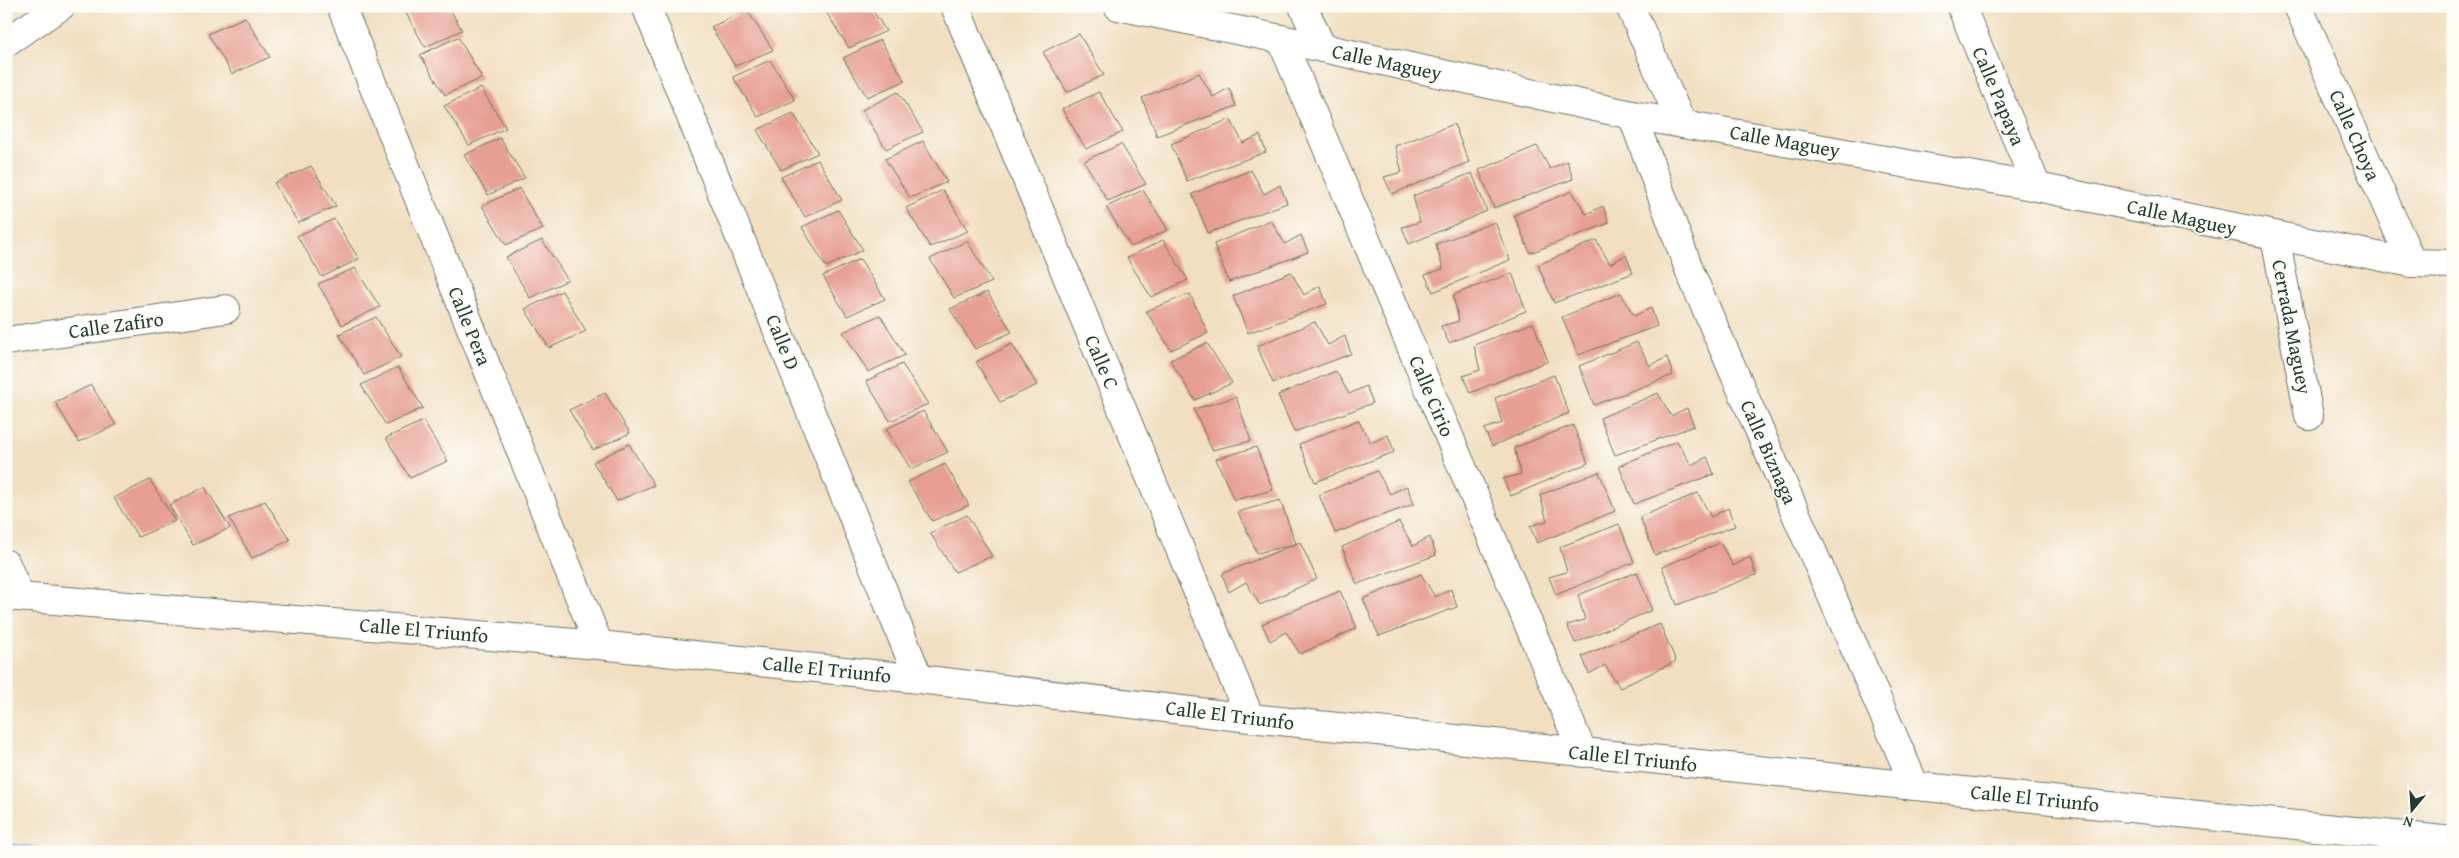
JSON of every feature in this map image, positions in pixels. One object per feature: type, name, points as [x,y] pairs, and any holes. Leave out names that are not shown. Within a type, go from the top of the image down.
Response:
[{"type":"street","points":[[6,42],[62,6]]},
{"type":"street","name":"Calle Pera","points":[[341,6],[599,645]]},
{"type":"street","name":"Calle D","points":[[646,6],[919,678]]},
{"type":"street","name":"Calle C","points":[[954,6],[1250,718]]},
{"type":"street","name":"Calle Maguey","points":[[1118,6],[1281,39],[1632,115],[1681,122],[2038,186],[2275,237],[2412,263],[2453,264]]},
{"type":"street","points":[[1303,6],[1322,48]]},
{"type":"street","points":[[1630,6],[1681,122]]},
{"type":"street","name":"Calle Papaya","points":[[1961,6],[2038,186]]},
{"type":"street","name":"Calle Choya","points":[[2298,6],[2412,263]]},
{"type":"street","name":"Calle Cirio","points":[[1281,39],[1583,753]]},
{"type":"street","name":"Calle Biznaga","points":[[1632,115],[1690,272],[1915,786]]},
{"type":"street","name":"Cerrada Maguey","points":[[2275,237],[2309,416]]},
{"type":"street","name":"Calle Zafiro","points":[[6,341],[226,309]]},
{"type":"street","points":[[6,564],[13,596]]},
{"type":"street","name":"Calle El Triunfo","points":[[13,596],[599,645],[919,678],[1250,718],[2453,841]]},
{"type":"building","points":[[402,6],[448,6],[462,30],[425,47]]},
{"type":"building","points":[[829,6],[870,6],[886,31],[849,48],[824,9]]},
{"type":"building","points":[[747,10],[773,50],[735,66],[711,27]]},
{"type":"building","points":[[245,17],[270,57],[232,74],[208,34]]},
{"type":"building","points":[[1079,34],[1104,75],[1067,92],[1043,52]]},
{"type":"building","points":[[458,37],[482,78],[445,95],[420,55]]},
{"type":"building","points":[[880,40],[905,81],[867,97],[843,58]]},
{"type":"building","points":[[770,60],[795,100],[758,117],[733,77]]},
{"type":"building","points":[[1199,73],[1213,97],[1229,88],[1236,106],[1157,136],[1142,98]]},
{"type":"building","points":[[481,88],[506,128],[469,145],[444,106]]},
{"type":"building","points":[[898,92],[923,132],[886,149],[862,110]]},
{"type":"building","points":[[1099,92],[1123,132],[1086,149],[1062,109]]},
{"type":"building","points":[[793,113],[818,153],[781,170],[757,130]]},
{"type":"building","points":[[1230,119],[1243,143],[1260,135],[1266,152],[1187,181],[1171,144]]},
{"type":"building","points":[[1454,124],[1469,162],[1392,194],[1384,177],[1402,172],[1395,146]]},
{"type":"building","points":[[500,138],[525,178],[488,195],[464,155]]},
{"type":"building","points":[[923,141],[947,182],[910,198],[885,159]]},
{"type":"building","points":[[1121,144],[1146,184],[1108,201],[1084,161]]},
{"type":"building","points":[[1537,146],[1550,169],[1567,161],[1573,179],[1494,208],[1479,170]]},
{"type":"building","points":[[818,160],[842,200],[805,217],[781,177]]},
{"type":"building","points":[[311,166],[336,206],[298,223],[274,183]]},
{"type":"building","points":[[1251,170],[1264,194],[1280,185],[1287,203],[1208,233],[1192,194]]},
{"type":"building","points":[[1472,173],[1487,211],[1409,244],[1402,227],[1420,222],[1413,196]]},
{"type":"building","points":[[519,188],[543,229],[506,245],[482,206]]},
{"type":"building","points":[[943,190],[968,231],[930,247],[906,208]]},
{"type":"building","points":[[1143,190],[1168,230],[1131,247],[1106,207]]},
{"type":"building","points":[[1572,191],[1586,214],[1603,206],[1609,223],[1530,253],[1514,215]]},
{"type":"building","points":[[838,210],[863,250],[826,267],[802,227]]},
{"type":"building","points":[[334,219],[359,259],[322,277],[297,236]]},
{"type":"building","points":[[1271,220],[1285,244],[1301,235],[1308,252],[1229,282],[1214,244]]},
{"type":"building","points":[[1495,222],[1510,260],[1433,292],[1425,275],[1443,269],[1436,244]]},
{"type":"building","points":[[542,240],[568,280],[530,298],[506,257]]},
{"type":"building","points":[[1163,240],[1188,280],[1151,297],[1127,258]]},
{"type":"building","points":[[1596,240],[1610,264],[1626,255],[1633,273],[1554,303],[1538,265]]},
{"type":"building","points":[[967,241],[992,282],[954,298],[930,259]]},
{"type":"building","points":[[860,259],[885,299],[847,316],[823,276]]},
{"type":"building","points":[[355,268],[380,307],[342,325],[318,284]]},
{"type":"building","points":[[1291,272],[1304,295],[1320,286],[1327,304],[1248,333],[1233,296]]},
{"type":"building","points":[[1512,273],[1526,311],[1449,343],[1441,326],[1459,321],[1453,295]]},
{"type":"building","points":[[562,291],[586,331],[549,348],[525,309]]},
{"type":"building","points":[[987,292],[1012,332],[975,349],[950,309]]},
{"type":"building","points":[[1621,293],[1634,316],[1651,308],[1657,326],[1578,355],[1562,317]]},
{"type":"building","points":[[1190,294],[1208,333],[1171,350],[1146,311]]},
{"type":"building","points":[[880,315],[905,355],[868,372],[843,332]]},
{"type":"building","points":[[376,317],[401,357],[364,375],[339,334]]},
{"type":"building","points":[[1315,322],[1328,345],[1345,336],[1351,354],[1273,383],[1257,346]]},
{"type":"building","points":[[1533,323],[1548,361],[1470,393],[1463,376],[1480,370],[1474,345]]},
{"type":"building","points":[[1637,342],[1650,366],[1667,357],[1673,375],[1594,405],[1579,366]]},
{"type":"building","points":[[1207,343],[1232,383],[1195,400],[1170,360]]},
{"type":"building","points":[[1012,344],[1037,385],[1000,402],[976,362]]},
{"type":"building","points":[[902,364],[928,404],[890,421],[866,381]]},
{"type":"building","points":[[398,367],[423,408],[386,425],[361,385]]},
{"type":"building","points":[[1336,371],[1349,394],[1366,386],[1373,403],[1294,432],[1278,395]]},
{"type":"building","points":[[1554,375],[1569,413],[1492,446],[1484,429],[1502,423],[1495,398]]},
{"type":"building","points":[[91,385],[116,425],[79,442],[55,402]]},
{"type":"building","points":[[605,393],[630,433],[593,450],[569,410]]},
{"type":"building","points":[[1658,393],[1671,416],[1687,408],[1694,426],[1615,455],[1600,418]]},
{"type":"building","points":[[1236,397],[1251,441],[1212,450],[1194,409]]},
{"type":"building","points":[[923,411],[948,452],[911,469],[886,429]]},
{"type":"building","points":[[1358,420],[1371,443],[1388,435],[1394,452],[1315,482],[1299,444]]},
{"type":"building","points":[[423,421],[448,461],[410,478],[386,438]]},
{"type":"building","points":[[1573,425],[1588,463],[1511,496],[1503,479],[1521,474],[1514,448]]},
{"type":"building","points":[[1677,441],[1691,465],[1707,457],[1714,474],[1634,504],[1619,466]]},
{"type":"building","points":[[629,444],[654,485],[617,501],[593,462]]},
{"type":"building","points":[[1256,447],[1273,490],[1234,500],[1216,459]]},
{"type":"building","points":[[945,464],[969,505],[932,521],[908,482]]},
{"type":"building","points":[[1377,471],[1390,494],[1407,486],[1414,504],[1335,533],[1319,495]]},
{"type":"building","points":[[1599,472],[1615,511],[1537,543],[1530,526],[1547,521],[1540,495]]},
{"type":"building","points":[[150,480],[175,521],[138,537],[114,498]]},
{"type":"building","points":[[205,487],[230,528],[193,545],[169,505]]},
{"type":"building","points":[[1698,493],[1711,517],[1728,508],[1735,526],[1655,555],[1640,517]]},
{"type":"building","points":[[1280,500],[1296,544],[1257,553],[1238,512]]},
{"type":"building","points":[[265,501],[290,540],[252,558],[229,518]]},
{"type":"building","points":[[967,515],[992,556],[955,572],[930,533]]},
{"type":"building","points":[[1399,522],[1413,546],[1430,537],[1436,555],[1357,584],[1342,547]]},
{"type":"building","points":[[1619,524],[1634,562],[1556,595],[1549,577],[1567,572],[1560,547]]},
{"type":"building","points":[[1300,542],[1317,579],[1260,605],[1246,582],[1229,592],[1222,574]]},
{"type":"building","points":[[1720,543],[1733,566],[1750,557],[1756,575],[1677,605],[1662,567]]},
{"type":"building","points":[[1637,572],[1652,610],[1575,643],[1567,625],[1585,620],[1578,595]]},
{"type":"building","points":[[1421,574],[1435,597],[1451,589],[1457,607],[1379,636],[1363,599]]},
{"type":"building","points":[[1340,591],[1357,628],[1300,654],[1286,632],[1270,641],[1262,624]]},
{"type":"building","points":[[1660,624],[1676,661],[1620,688],[1605,665],[1589,674],[1582,656]]},
{"type":"waterway","points":[[6,849],[35,852]]}]
